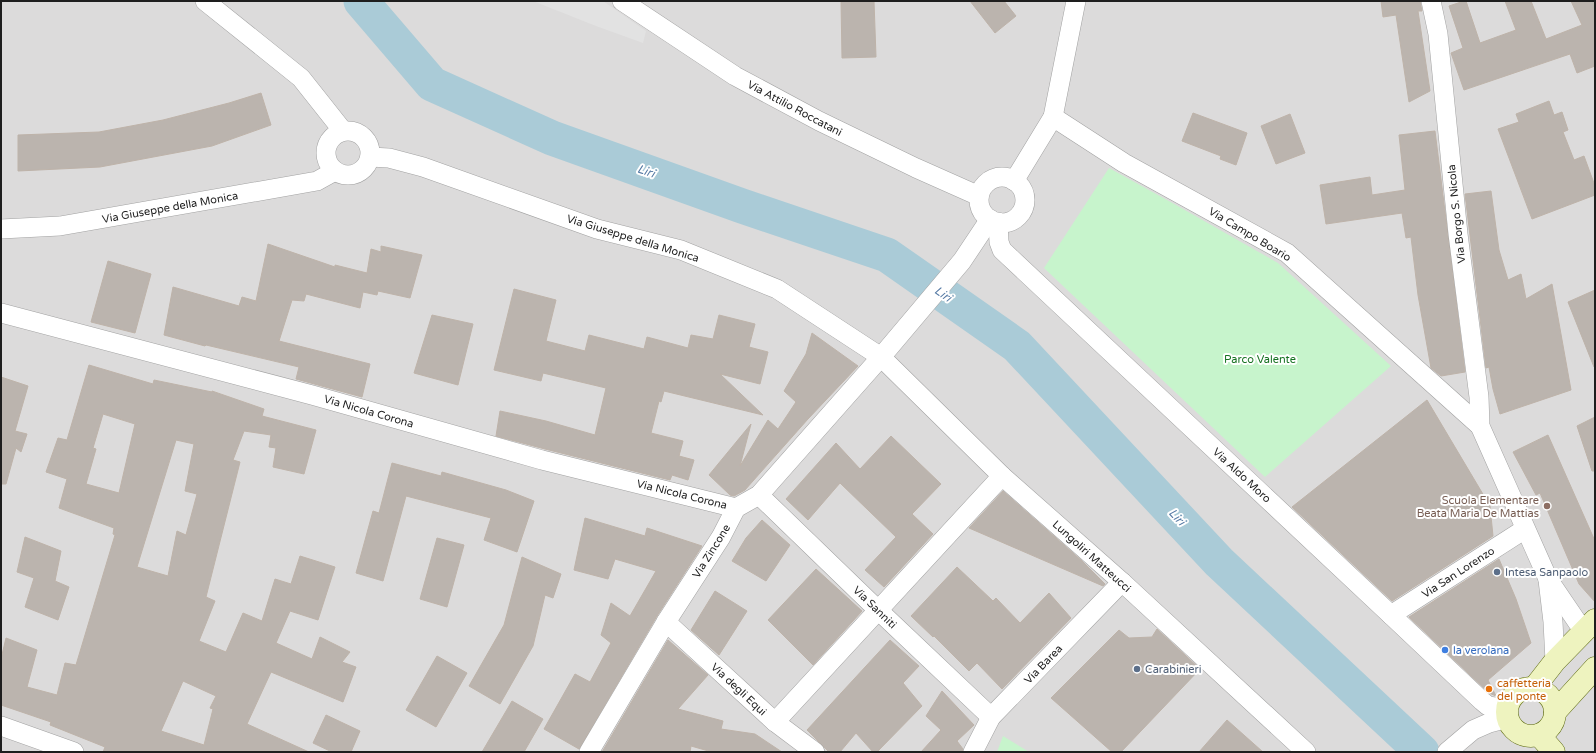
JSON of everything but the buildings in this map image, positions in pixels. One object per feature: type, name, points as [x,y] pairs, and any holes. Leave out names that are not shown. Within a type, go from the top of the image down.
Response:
[{"type":"main road","points":[[1534,688],[1555,661],[1590,626]]},
{"type":"main road","points":[[1555,712],[1591,673],[1590,626]]},
{"type":"main road","points":[[1526,688],[1534,688],[1541,690],[1551,699],[1555,712],[1551,726],[1546,731],[1533,736],[1520,733],[1510,724],[1508,713],[1509,702],[1513,696],[1526,688]]},
{"type":"main road","points":[[1540,734],[1554,752]]},
{"type":"street","points":[[205,1],[301,78],[343,131]]},
{"type":"street","name":"Via Attilio Roccatani","points":[[622,1],[735,76],[826,125],[979,196]]},
{"type":"street","points":[[1014,181],[1053,117],[1076,1]]},
{"type":"street","name":"Via Borgo S. Nicola","points":[[1431,1],[1438,34],[1457,227],[1479,397],[1480,426]]},
{"type":"street","name":"Via Campo Boario","points":[[1053,117],[1124,162],[1287,254],[1480,426]]},
{"type":"street","points":[[343,131],[350,131],[363,137],[370,149],[370,157],[363,169],[349,175],[342,174],[335,171],[330,166],[326,152],[327,145],[331,138],[337,134],[343,131]]},
{"type":"street","name":"Via Giuseppe della Monica","points":[[370,157],[388,158],[422,167],[597,229],[681,250],[777,289],[881,357]]},
{"type":"street","name":"Via Giuseppe della Monica","points":[[1,229],[68,225],[317,181],[335,171]]},
{"type":"street","points":[[1000,177],[1014,181],[1020,186],[1024,201],[1023,208],[1018,215],[1013,220],[1005,222],[994,221],[984,215],[979,196],[982,188],[987,182],[993,178],[1000,177]]},
{"type":"street","points":[[736,508],[759,495],[881,357],[994,221]]},
{"type":"street","name":"Via Aldo Moro","points":[[994,221],[1002,250],[1488,706],[1508,713]]},
{"type":"street","name":"Via Nicola Corona","points":[[1,313],[312,395],[542,460],[736,508]]},
{"type":"street","name":"Lungoliri Matteucci","points":[[881,357],[1002,476],[1122,582],[1306,752]]},
{"type":"street","points":[[1480,426],[1548,579],[1590,626]]},
{"type":"street","points":[[774,722],[1002,476]]},
{"type":"street","name":"Via Sanniti","points":[[759,495],[991,717]]},
{"type":"street","name":"Via Zincone","points":[[589,752],[666,622],[721,538],[736,508]]},
{"type":"street","name":"Via San Lorenzo","points":[[1392,615],[1525,529]]},
{"type":"street","points":[[1548,579],[1548,595],[1553,622],[1555,661]]},
{"type":"street","name":"Via Barea","points":[[973,752],[991,717],[1122,582]]},
{"type":"street","name":"Via degli Equi","points":[[666,622],[774,722],[815,752]]},
{"type":"street","points":[[1447,752],[1473,730],[1508,713]]},
{"type":"street","points":[[1,726],[74,752]]},
{"type":"shaded area","points":[[1,1],[1595,1],[1595,752],[1,752]]},
{"type":"shaded area","points":[[533,1],[603,1],[646,31],[643,43],[596,26]]},
{"type":"green space","name":"Parco Valente","points":[[1109,168],[1278,263],[1391,366],[1265,477],[1044,268]]},
{"type":"green space","points":[[1003,736],[1029,752],[997,752]]},
{"type":"waterway","name":"Liri","points":[[361,1],[432,84],[552,138],[742,206],[887,255],[1017,346],[1219,562],[1422,752]]},
{"type":"place","name":"Scuola Elementare Beata Maria De Mattias","points":[[1547,506]]},
{"type":"place","name":"Intesa Sanpaolo","points":[[1497,572]]},
{"type":"place","name":"la verolana","points":[[1445,650]]},
{"type":"place","name":"Carabinieri","points":[[1137,669]]},
{"type":"place","name":"caffetteria del ponte","points":[[1489,689]]}]
